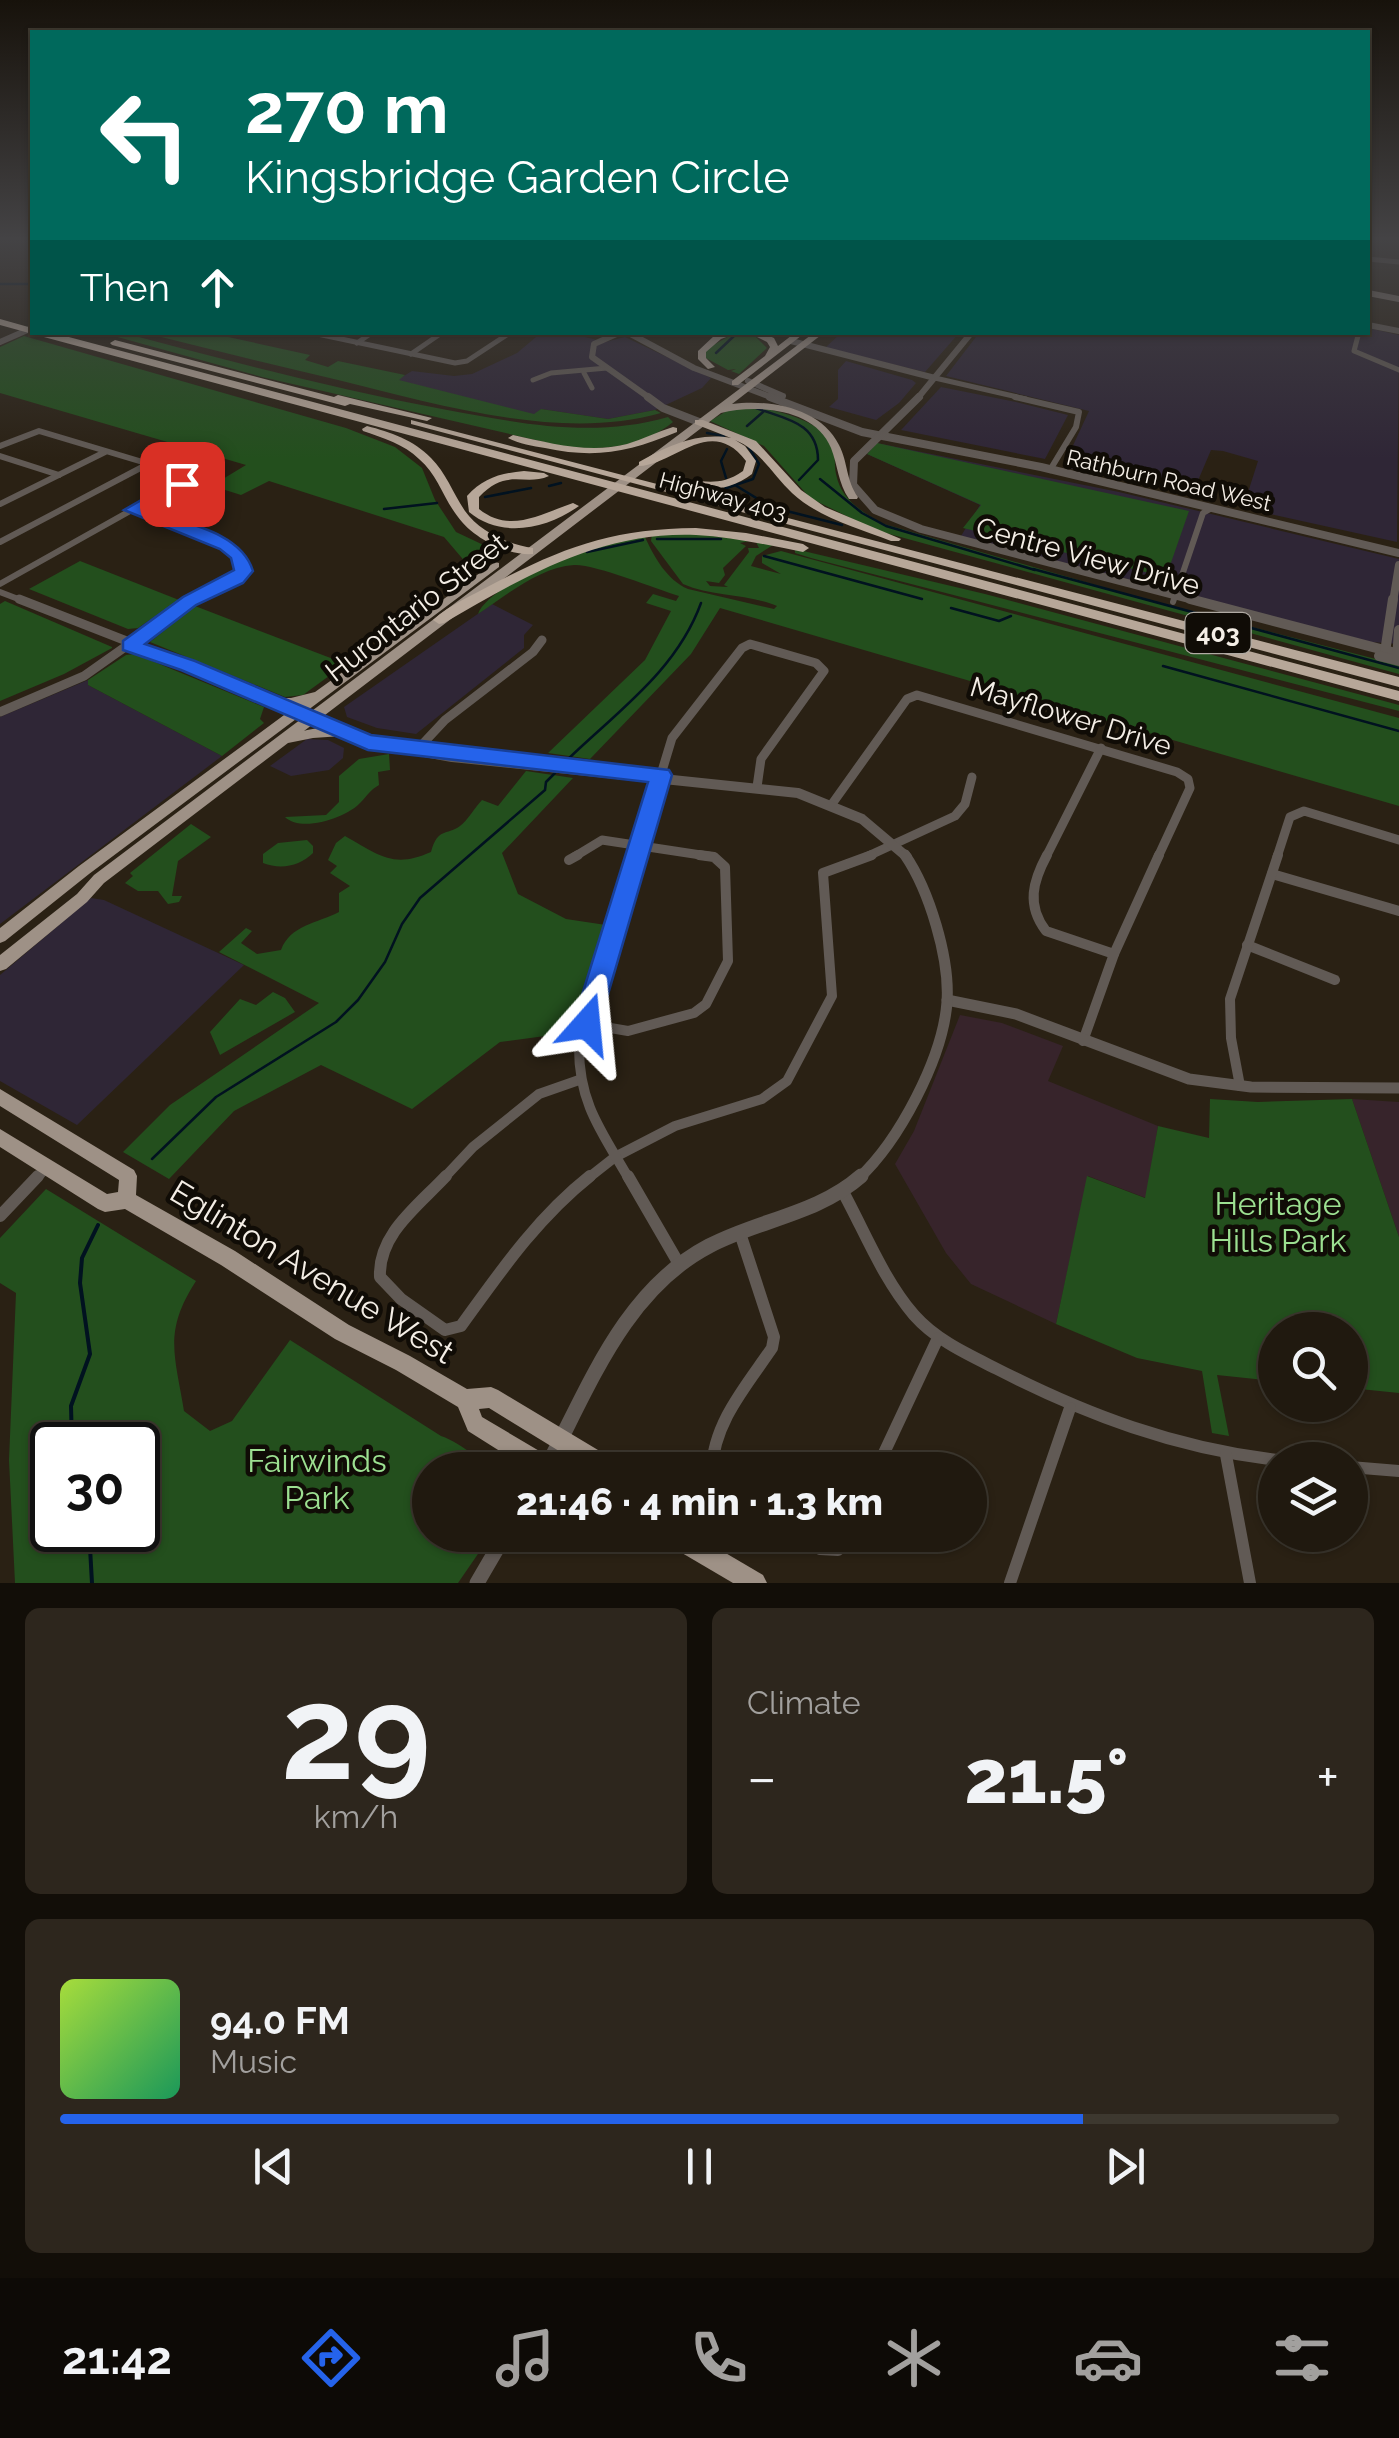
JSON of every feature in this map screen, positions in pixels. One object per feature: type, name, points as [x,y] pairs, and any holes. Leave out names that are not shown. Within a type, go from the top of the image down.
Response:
[{"type":"highway","name":"Highway 403","points":[[0,312],[30,327]]},
{"type":"highway","name":"Highway 403","points":[[0,322],[30,328]]},
{"type":"highway","name":"Highway 403","points":[[57,335],[601,491],[1007,592],[1399,696]]},
{"type":"highway","name":"Highway 403","points":[[89,335],[1399,682]]},
{"type":"highway","points":[[312,394],[582,452],[624,450],[673,430]]},
{"type":"highway","points":[[274,396],[406,444],[432,464],[464,522],[523,550]]},
{"type":"highway","points":[[698,419],[750,441],[797,492],[843,521],[1036,585]]},
{"type":"highway","points":[[596,470],[708,487],[740,478],[752,464],[739,446],[702,440],[674,447],[635,467]]},
{"type":"highway","points":[[573,506],[536,522],[509,526],[481,518],[473,510],[472,501],[484,485],[514,475],[601,491]]},
{"type":"highway","points":[[439,620],[574,548],[619,535],[669,530],[753,537],[1007,592]]},
{"type":"main road","points":[[710,367],[703,361],[702,351],[725,335]]},
{"type":"main road","points":[[757,335],[773,343],[773,352],[765,360]]},
{"type":"main road","name":"Hurontario Street","points":[[635,467],[673,430],[698,419],[728,389],[756,380],[765,360],[801,340]]},
{"type":"main road","name":"Hurontario Street","points":[[0,964],[82,898],[99,879],[280,743],[324,693],[756,380],[801,340]]},
{"type":"main road","points":[[788,355],[820,352]]},
{"type":"main road","points":[[698,419],[748,403],[805,419],[832,441],[843,486],[853,497]]},
{"type":"main road","name":"Hurontario Street","points":[[0,937],[84,870],[439,620],[573,506],[601,491]]},
{"type":"main road","points":[[266,701],[291,702],[324,693]]},
{"type":"main road","points":[[280,743],[312,733],[337,732]]},
{"type":"main road","name":"Eglinton Avenue West","points":[[0,1098],[128,1176],[127,1200]]},
{"type":"main road","name":"Eglinton Avenue West","points":[[0,1138],[106,1203],[127,1200],[228,1258],[342,1332],[403,1362],[465,1400],[475,1424],[520,1452]]},
{"type":"main road","name":"Eglinton Avenue West","points":[[465,1400],[491,1398],[581,1452]]},
{"type":"main road","points":[[702,1552],[754,1583]]},
{"type":"street","points":[[1370,325],[1399,331]]},
{"type":"street","points":[[0,342],[30,329]]},
{"type":"street","points":[[321,335],[463,362],[506,335]]},
{"type":"street","points":[[357,343],[369,335]]},
{"type":"street","points":[[411,354],[439,335]]},
{"type":"street","points":[[618,335],[591,349],[592,357],[669,413],[676,421],[673,430]]},
{"type":"street","name":"Rathburn Road West","points":[[630,335],[681,362],[753,391],[878,433],[1399,552]]},
{"type":"street","name":"Rathburn Road West","points":[[645,335],[710,367],[756,380],[878,433]]},
{"type":"street","points":[[853,497],[846,482],[847,463],[934,380],[970,335]]},
{"type":"street","points":[[1358,335],[1354,351],[1376,357],[1399,370]]},
{"type":"street","points":[[801,340],[820,352],[1079,412],[1076,427],[1050,470]]},
{"type":"street","points":[[801,340],[934,380]]},
{"type":"street","points":[[533,380],[557,370],[584,373],[607,368]]},
{"type":"street","points":[[584,373],[592,388]]},
{"type":"street","points":[[669,413],[698,419]]},
{"type":"street","points":[[0,446],[36,431],[148,464],[187,480],[0,584]]},
{"type":"street","name":"Centre View Drive","points":[[878,433],[854,460],[851,477],[861,498],[886,516],[1174,599]]},
{"type":"street","points":[[0,504],[106,452]]},
{"type":"street","points":[[0,456],[59,475]]},
{"type":"street","points":[[0,542],[148,464]]},
{"type":"street","name":"Centre View Drive","points":[[853,497],[872,514],[900,527],[1398,657]]},
{"type":"street","points":[[1174,599],[1203,513],[1212,508]]},
{"type":"street","points":[[0,712],[74,681],[190,601],[236,579],[244,567],[239,556],[226,545],[133,510]]},
{"type":"street","points":[[1385,654],[1399,565]]},
{"type":"street","points":[[0,592],[130,646],[188,665],[368,743],[807,795],[832,804],[895,845],[907,858],[926,893],[947,1000],[944,1019],[902,1120],[874,1163],[842,1190],[815,1207],[708,1246],[679,1264],[639,1303],[616,1333],[556,1452]]},
{"type":"street","points":[[1398,657],[1399,630]]},
{"type":"street","points":[[416,751],[445,720],[534,652],[542,640]]},
{"type":"street","points":[[679,1264],[586,1105],[579,1080],[579,1048],[679,724],[742,648],[756,644],[816,663],[824,671],[761,759],[757,787]]},
{"type":"street","name":"Mayflower Drive","points":[[832,804],[913,695],[1102,748],[1177,772],[1190,782],[1114,954],[1083,1041]]},
{"type":"street","points":[[1102,748],[1034,880],[1032,893],[1040,925],[1046,931],[1114,954]]},
{"type":"street","points":[[579,1080],[539,1094],[473,1146],[386,1240],[379,1256],[380,1277],[400,1300],[445,1330],[461,1326],[518,1246],[566,1195],[615,1157],[675,1126],[762,1099],[787,1081],[832,996],[834,974],[823,874],[955,816],[965,804],[972,777]]},
{"type":"street","points":[[1240,1086],[1229,1015],[1233,987],[1290,817],[1298,811],[1399,840]]},
{"type":"street","points":[[569,860],[594,841],[721,861],[725,868],[728,961],[706,1004],[694,1014],[628,1031],[587,1024]]},
{"type":"street","points":[[1272,874],[1399,911]]},
{"type":"street","points":[[1247,945],[1335,980]]},
{"type":"street","points":[[947,1000],[1000,1010],[1164,1072],[1240,1086],[1399,1088]]},
{"type":"street","points":[[0,1216],[47,1167]]},
{"type":"street","points":[[842,1190],[898,1291],[914,1315],[938,1338],[1070,1408],[1142,1436],[1258,1458]]},
{"type":"street","points":[[714,1452],[730,1411],[772,1348],[774,1337],[740,1234]]},
{"type":"street","points":[[884,1452],[938,1338]]},
{"type":"street","points":[[1010,1583],[1070,1408]]},
{"type":"street","points":[[1226,1455],[1250,1583]]},
{"type":"street","points":[[1368,1469],[1399,1472]]},
{"type":"street","points":[[477,1583],[495,1552]]},
{"type":"shaded area","points":[[1370,328],[1399,335],[1397,542],[1243,508],[1258,461],[1223,451],[1211,450],[1193,485],[1138,472],[1132,482],[1063,467],[1089,411],[946,376],[977,335],[1370,335]]},
{"type":"shaded area","points":[[538,335],[577,335],[605,342],[625,337],[711,378],[702,388],[655,410],[608,419],[541,409],[534,415],[397,380],[412,371],[472,374],[517,353]]},
{"type":"shaded area","points":[[839,335],[957,335],[925,372],[825,348]]},
{"type":"shaded area","points":[[846,361],[916,383],[899,403],[876,420],[829,407],[838,399],[838,370]]},
{"type":"shaded area","points":[[941,387],[1068,415],[1045,459],[901,430]]},
{"type":"shaded area","points":[[877,443],[1119,492],[1399,559],[1399,644],[1371,642],[961,536],[980,505],[867,454]]},
{"type":"shaded area","points":[[492,604],[533,625],[524,635],[524,648],[416,734],[377,728],[347,717],[344,707]]},
{"type":"shaded area","points":[[88,680],[88,685],[222,756],[0,924],[0,717]]},
{"type":"shaded area","points":[[307,739],[328,740],[344,748],[343,758],[329,770],[291,776],[270,766]]},
{"type":"shaded area","points":[[91,898],[104,900],[244,965],[77,1125],[0,1081],[0,975]]},
{"type":"shaded area","points":[[960,1015],[1002,1023],[1063,1046],[1048,1081],[1158,1126],[1146,1198],[1088,1176],[1056,1324],[971,1284],[946,1253],[895,1164],[914,1131]]},
{"type":"shaded area","points":[[1352,1099],[1399,1102],[1399,1237]]},
{"type":"green space","points":[[110,335],[132,335],[322,384],[499,419],[583,428],[639,424],[668,417],[673,422],[635,442],[594,448],[566,447],[262,377]]},
{"type":"green space","points":[[153,335],[219,335],[310,355],[305,360],[328,367],[338,361],[405,375],[399,380],[534,414],[541,409],[608,419],[655,410],[661,413],[622,421],[541,422],[416,399]]},
{"type":"green space","points":[[731,335],[755,336],[767,348],[739,374],[731,371],[736,369],[728,370],[704,357],[705,350]]},
{"type":"green space","points":[[24,336],[346,428],[395,447],[422,468],[435,500],[456,532],[492,549],[467,564],[444,537],[269,481],[241,495],[222,489],[201,502],[188,500],[246,465],[0,393],[0,347]]},
{"type":"green space","points":[[761,407],[800,419],[825,435],[833,447],[836,474],[843,491],[861,510],[884,524],[1151,601],[1399,665],[1399,674],[875,530],[810,498],[764,446],[710,421],[730,409]]},
{"type":"green space","points":[[877,443],[1189,511],[1166,577],[963,528],[981,505],[867,454]]},
{"type":"green space","points":[[687,532],[749,541],[740,543],[746,546],[723,568],[725,575],[719,583],[706,581],[710,586],[728,587],[724,585],[749,552],[748,548],[759,548],[756,542],[773,545],[756,556],[751,566],[781,574],[762,563],[762,556],[781,551],[1399,718],[1399,806],[720,608],[691,654],[590,759],[548,753],[645,660],[671,611],[646,603],[653,594],[676,601],[679,596],[574,565],[536,577],[478,614],[483,605],[520,578],[564,556],[592,546],[645,537],[657,560],[680,585],[774,609],[777,606],[683,584],[651,541],[652,534]]},
{"type":"green space","points":[[795,549],[985,594],[1399,705],[1399,711],[811,558],[795,553]]},
{"type":"green space","points":[[80,561],[179,600],[138,628],[128,629],[29,589]]},
{"type":"green space","points":[[5,601],[112,648],[0,701],[0,604]]},
{"type":"green space","points":[[195,606],[344,665],[303,695],[285,697],[150,642]]},
{"type":"green space","points":[[135,654],[264,707],[260,719],[264,723],[222,756],[88,685],[88,680],[126,655]]},
{"type":"green space","points":[[389,754],[390,770],[378,772],[379,785],[354,808],[312,824],[292,822],[285,817],[326,815],[339,802],[339,776],[359,759]]},
{"type":"green space","points":[[526,771],[573,778],[502,853],[518,894],[566,919],[606,925],[575,1032],[500,1042],[412,1109],[321,1065],[234,1111],[169,1179],[123,1152],[170,1105],[319,1003],[219,952],[246,928],[252,931],[241,943],[257,954],[281,950],[298,930],[339,912],[339,893],[350,886],[330,873],[337,866],[328,860],[336,843],[345,836],[386,858],[418,857],[431,852],[440,835],[460,826],[482,800],[498,806]]},
{"type":"green space","points":[[191,824],[211,837],[178,861],[172,896],[182,896],[179,902],[168,904],[158,891],[138,891],[125,883],[133,876],[130,873]]},
{"type":"green space","points":[[307,840],[313,853],[302,861],[283,866],[263,863],[263,854],[278,843]]},
{"type":"green space","points":[[273,992],[285,998],[295,1012],[220,1055],[210,1032],[240,999],[256,1005]]},
{"type":"green space","name":"Heritage Hills Park","points":[[1210,1099],[1352,1099],[1399,1237],[1399,1393],[1368,1390],[1368,1312],[1258,1312],[1258,1379],[1217,1375],[1229,1436],[1212,1433],[1202,1371],[1137,1358],[1056,1324],[1087,1176],[1145,1198],[1158,1126],[1209,1138]]},
{"type":"green space","name":"Fairwinds Park","points":[[46,1189],[196,1281],[175,1330],[175,1359],[184,1411],[210,1431],[232,1421],[290,1340],[469,1452],[412,1452],[412,1552],[479,1552],[458,1583],[15,1583],[9,1460],[16,1293],[0,1283],[0,1238]]},
{"type":"waterway","points":[[716,353],[734,336]]},
{"type":"waterway","points":[[756,408],[798,424],[812,437],[818,460],[799,480]]},
{"type":"waterway","points":[[747,426],[763,412]]},
{"type":"waterway","points":[[707,433],[724,436]]},
{"type":"waterway","points":[[735,485],[753,479],[759,464],[748,446]]},
{"type":"waterway","points":[[726,478],[721,461],[727,449]]},
{"type":"waterway","points":[[820,479],[862,513],[886,526],[1035,570]]},
{"type":"waterway","points":[[549,486],[561,483]]},
{"type":"waterway","points":[[718,491],[735,485]]},
{"type":"waterway","points":[[735,485],[771,507],[842,525]]},
{"type":"waterway","points":[[485,497],[531,488]]},
{"type":"waterway","points":[[384,509],[437,503]]},
{"type":"waterway","points":[[657,539],[721,539]]},
{"type":"waterway","points":[[587,552],[643,540]]},
{"type":"waterway","points":[[764,556],[922,599]]},
{"type":"waterway","points":[[1033,569],[1399,668]]},
{"type":"waterway","points":[[564,763],[660,671],[690,628],[701,603]]},
{"type":"waterway","points":[[951,608],[999,621],[1011,616]]},
{"type":"waterway","points":[[1163,666],[1399,731]]},
{"type":"waterway","points":[[152,1159],[216,1097],[336,1022],[358,1000],[385,962],[402,924],[420,898],[545,790],[546,782],[555,773]]},
{"type":"waterway","points":[[71,1422],[71,1406],[90,1354],[80,1283],[82,1258],[98,1225]]},
{"type":"waterway","points":[[90,1552],[92,1583]]},
{"type":"route","points":[[182,484],[133,510],[232,548],[244,571],[236,579],[190,601],[130,646],[188,665],[368,743],[476,758],[661,775],[587,1024]]}]
